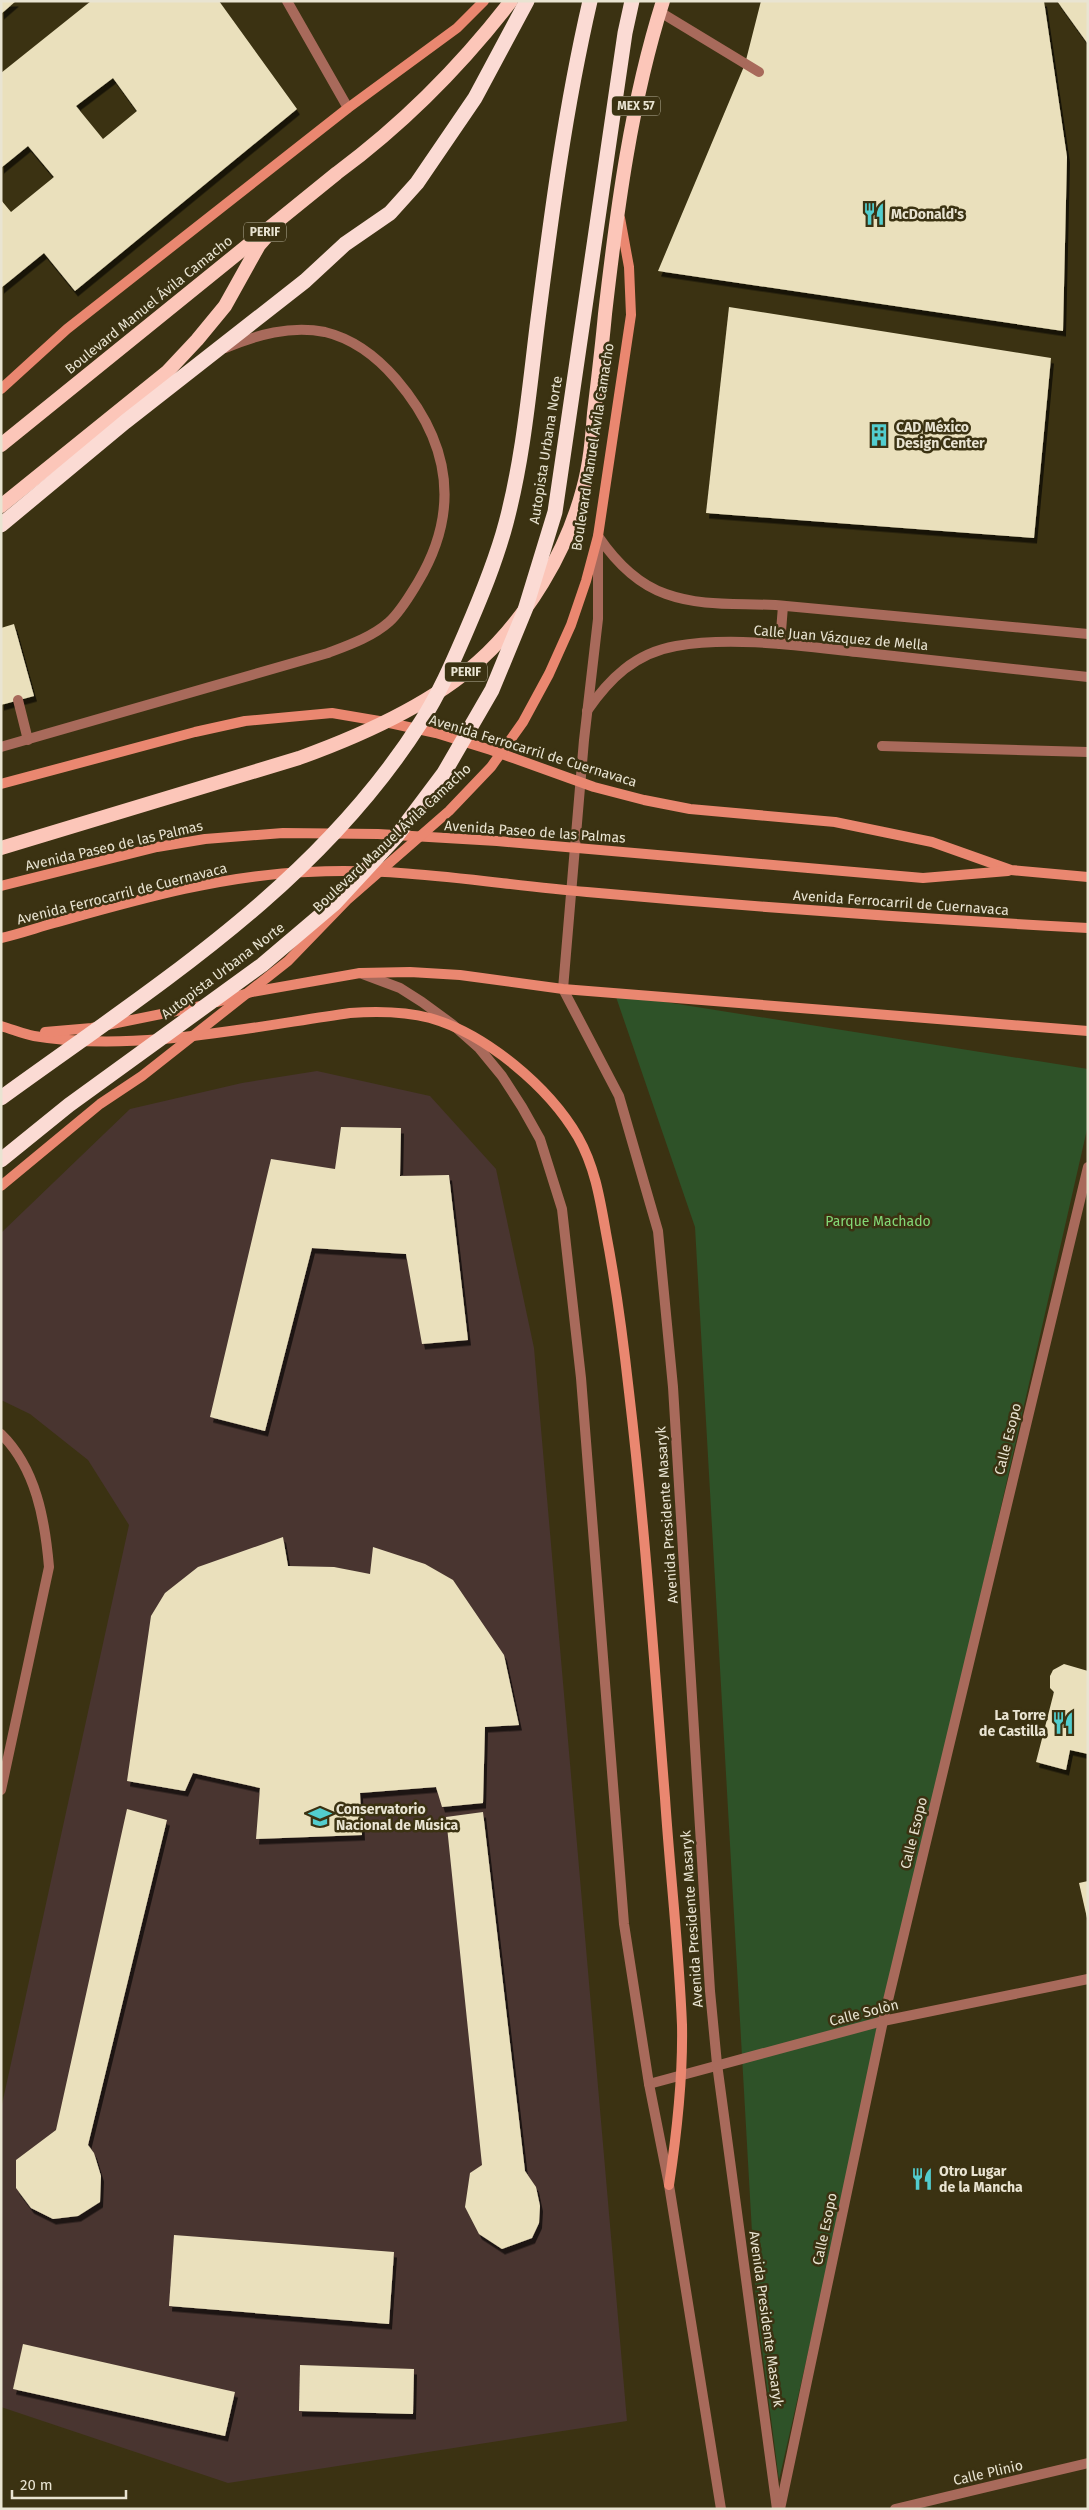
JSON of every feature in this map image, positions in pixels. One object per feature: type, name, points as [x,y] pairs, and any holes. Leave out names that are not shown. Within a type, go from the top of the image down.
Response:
[{"type":"highway","name":"Boulevard Manuel Ávila Camacho","points":[[1,446],[382,140],[440,84],[511,1]]},
{"type":"highway","points":[[1,526],[125,422],[305,281],[346,244],[390,213],[417,183],[475,98],[527,1]]},
{"type":"highway","name":"Autopista Urbana Norte","points":[[1,1098],[202,953],[258,908],[307,863],[352,816],[395,761],[423,720],[444,681],[490,578],[507,520],[521,442],[556,181],[576,63],[590,1]]},
{"type":"highway","name":"Autopista Urbana Norte","points":[[1,1160],[69,1105],[262,966],[335,903],[396,837],[444,773],[492,690],[525,610],[555,512],[625,33],[632,1]]},
{"type":"highway","name":"Boulevard Manuel Ávila Camacho","points":[[1,848],[299,758],[347,741],[400,716],[478,662],[524,610],[550,569],[571,526],[583,489],[591,451],[610,273],[619,213],[640,89],[661,7]]},
{"type":"highway","points":[[1,506],[167,372],[225,306],[260,245],[284,217]]},
{"type":"main road","points":[[1,388],[68,329],[348,108],[457,28],[484,1]]},
{"type":"main road","name":"Boulevard Manuel Ávila Camacho","points":[[1,1186],[100,1104],[142,1076],[252,992],[288,961],[347,900],[449,810],[491,767],[523,722],[549,674],[574,616],[598,536],[631,315],[628,267],[619,213]]},
{"type":"main road","name":"Avenida Ferrocarril de Cuernavaca","points":[[1,784],[195,732],[245,721],[332,713],[436,733],[491,750],[594,787],[644,800],[690,809],[835,822],[932,842],[1011,870],[1088,877]]},
{"type":"main road","name":"Avenida Paseo de las Palmas","points":[[1,886],[157,847],[205,839],[284,832],[378,834],[497,841],[923,878],[1011,870]]},
{"type":"main road","name":"Avenida Ferrocarril de Cuernavaca","points":[[1,938],[219,882],[307,872],[394,871],[438,874],[583,892],[834,914],[1088,928]]},
{"type":"main road","points":[[1,1034],[92,1028],[186,1009],[252,992],[360,973],[410,972],[460,975],[563,989],[1088,1031]]},
{"type":"main road","points":[[1,1026],[33,1036],[119,1040],[174,1038],[350,1013],[378,1011],[405,1013],[432,1019],[458,1029],[482,1043],[527,1076],[564,1116],[588,1157],[596,1180],[616,1281],[642,1500],[682,2026],[677,2136],[669,2185]]},
{"type":"street","points":[[287,1],[348,108]]},
{"type":"street","points":[[661,7],[759,72]]},
{"type":"street","points":[[1,747],[328,653],[354,643],[389,622],[409,596],[426,569],[438,538],[446,505],[444,478],[438,451],[426,421],[410,395],[374,356],[359,346],[325,332],[306,330],[269,332],[167,372]]},
{"type":"street","points":[[563,989],[587,711],[598,619],[598,536]]},
{"type":"street","name":"Calle Juan Vázquez de Mella","points":[[598,536],[624,568],[646,584],[665,594],[697,603],[783,606],[1088,634]]},
{"type":"street","points":[[780,644],[783,606]]},
{"type":"street","name":"Calle Juan Vázquez de Mella","points":[[587,711],[605,686],[635,661],[675,646],[709,643],[780,644],[1088,677]]},
{"type":"street","points":[[18,700],[28,740]]},
{"type":"street","points":[[882,746],[1088,752]]},
{"type":"street","points":[[360,973],[400,988],[452,1024],[479,1048],[502,1076],[540,1139],[562,1209],[581,1378],[624,1924],[649,2084],[669,2185],[721,2509]]},
{"type":"street","name":"Avenida Presidente Masaryk","points":[[563,989],[619,1096],[658,1231],[673,1387],[710,1990],[717,2064],[779,2509]]},
{"type":"street","name":"Calle Esopo","points":[[779,2509],[883,2021],[1088,1167]]},
{"type":"street","points":[[1,1434],[12,1445],[27,1471],[46,1532],[49,1567],[1,1790]]},
{"type":"street","name":"Calle Solòn","points":[[649,2084],[717,2064],[883,2021],[1088,1978]]},
{"type":"street","name":"Calle Plinio","points":[[895,2509],[1088,2463]]},
{"type":"shaded area","name":"Conservatorio Nacional de Música","points":[[317,1071],[430,1096],[496,1169],[534,1348],[627,2421],[228,2483],[1,2407],[1,2109],[129,1525],[88,1460],[30,1414],[1,1400],[1,1233],[130,1109],[242,1083]]},
{"type":"green space","name":"Parque Machado","points":[[615,994],[1088,1069],[1088,1125],[779,2480],[756,2303],[695,1227]]},
{"type":"building","points":[[1,1],[16,1],[1,14]]},
{"type":"building","points":[[91,1],[219,1],[297,109],[75,291],[44,253],[1,288],[1,200],[11,212],[54,177],[28,146],[1,168],[1,73]],"holes":[[[113,78],[137,111],[103,139],[76,106]]]},
{"type":"building","name":"McDonald's","points":[[761,1],[1044,1],[1067,157],[1063,331],[658,271],[745,64]]},
{"type":"building","points":[[1057,1],[1088,1],[1088,44]]},
{"type":"building","name":"CAD México Design Center","points":[[729,307],[1051,358],[1034,538],[706,513]]},
{"type":"building","points":[[14,624],[34,696],[1,705],[1,628]]},
{"type":"building","points":[[341,1127],[401,1128],[400,1176],[449,1175],[468,1340],[422,1344],[406,1254],[312,1248],[265,1431],[210,1417],[271,1159],[335,1169]]},
{"type":"building","points":[[283,1537],[288,1566],[334,1567],[370,1574],[373,1547],[425,1564],[453,1580],[504,1655],[519,1725],[485,1727],[483,1803],[442,1807],[436,1787],[360,1793],[362,1835],[256,1839],[260,1788],[193,1773],[185,1791],[127,1781],[151,1616],[165,1593],[198,1567]]},
{"type":"building","points":[[1064,1664],[1088,1671],[1088,1754],[1070,1750],[1066,1770],[1036,1762],[1054,1692],[1050,1688],[1050,1676],[1053,1670]]},
{"type":"building","points":[[127,1809],[167,1820],[88,2145],[94,2153],[101,2176],[100,2202],[78,2216],[53,2219],[31,2208],[16,2188],[16,2160],[56,2130]]},
{"type":"building","points":[[483,1812],[525,2171],[536,2187],[540,2206],[539,2223],[532,2238],[502,2249],[479,2234],[465,2207],[470,2173],[482,2165],[446,1817]]},
{"type":"building","points":[[1088,1881],[1088,1918],[1087,1918],[1079,1883]]},
{"type":"building","points":[[174,2235],[394,2252],[389,2324],[169,2306]]},
{"type":"building","points":[[23,2344],[235,2392],[225,2436],[13,2389]]},
{"type":"building","points":[[300,2365],[414,2369],[413,2414],[299,2411]]},
{"type":"place","name":"McDonald's","points":[[874,214]]},
{"type":"place","name":"CAD México Design Center","points":[[879,435]]},
{"type":"place","name":"La Torre de Castilla","points":[[1063,1723]]},
{"type":"place","name":"Conservatorio Nacional de Música","points":[[320,1817]]},
{"type":"place","name":"Otro Lugar de la Mancha","points":[[922,2179]]}]
